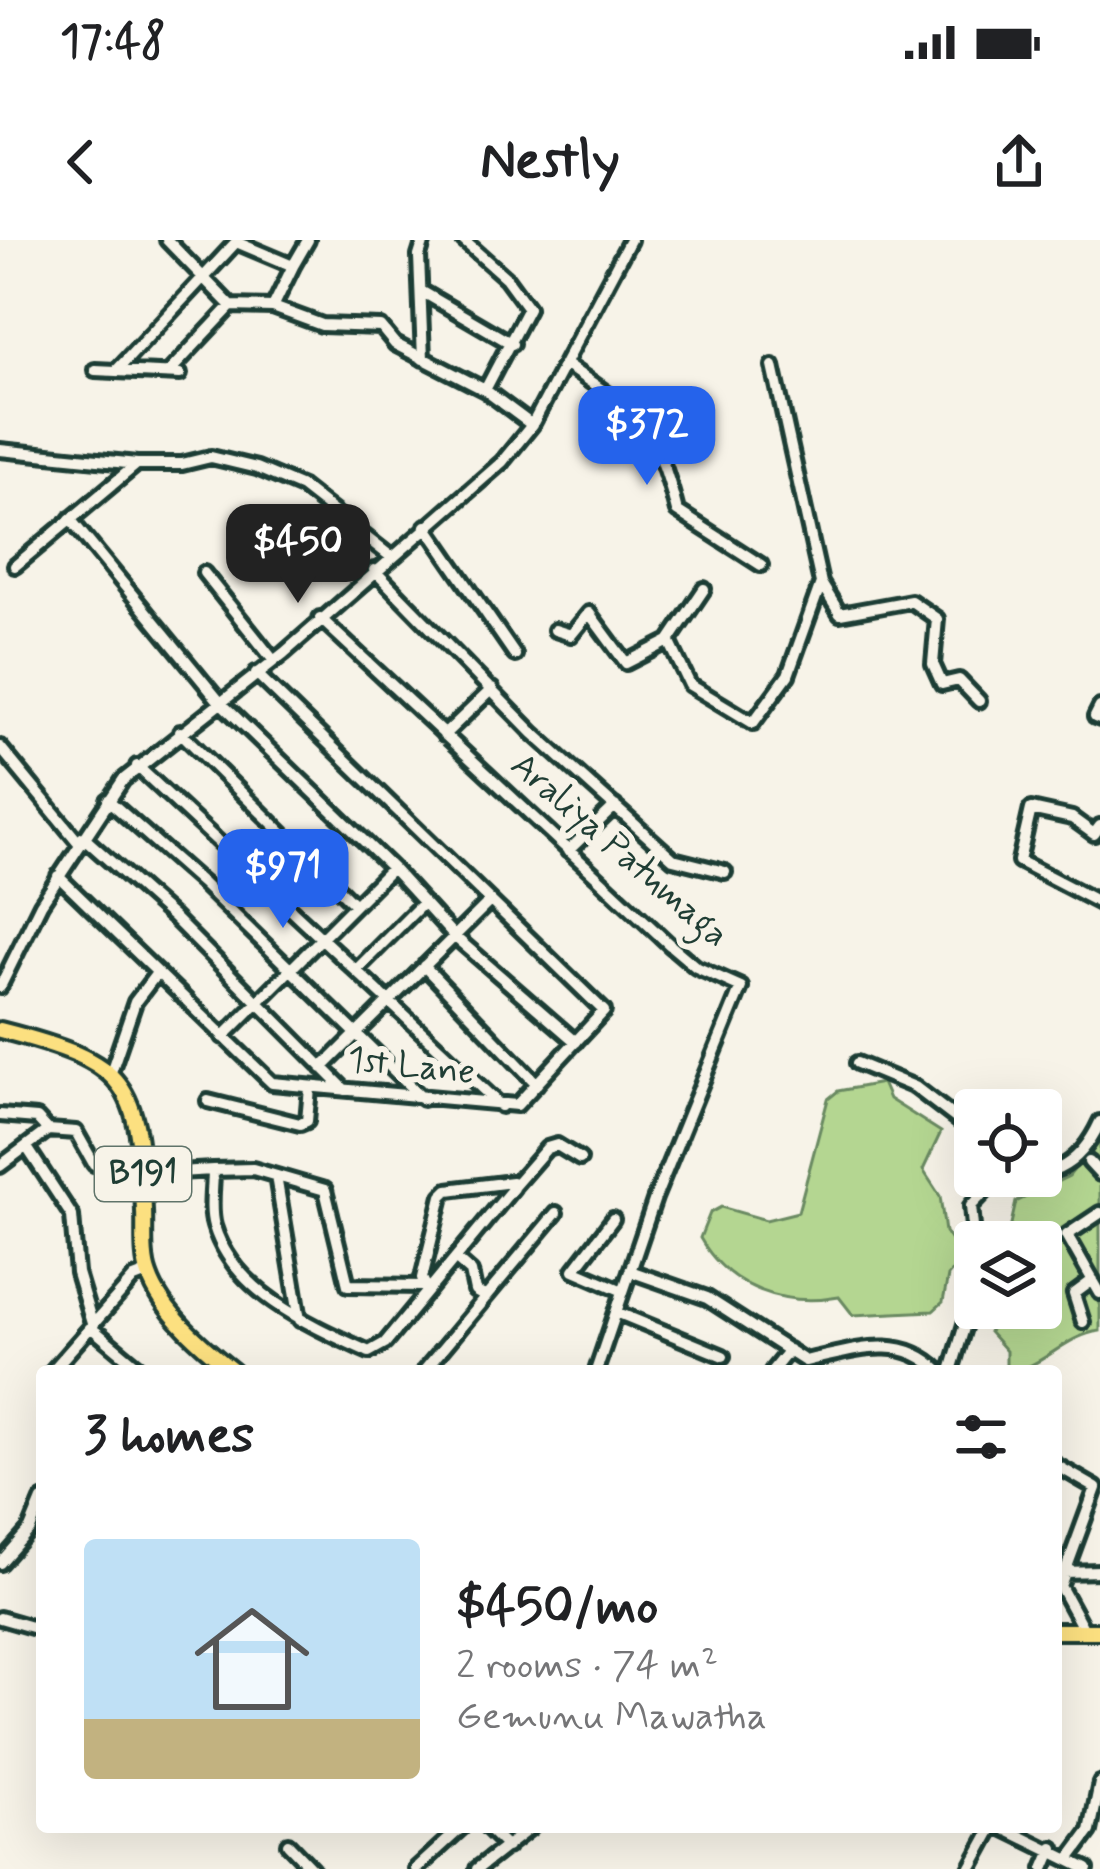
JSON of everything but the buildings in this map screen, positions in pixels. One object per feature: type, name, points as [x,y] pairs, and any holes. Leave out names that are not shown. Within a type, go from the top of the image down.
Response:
[{"type":"main road","points":[[0,1030],[46,1042],[111,1072]]},
{"type":"main road","name":"B191","points":[[111,1072],[129,1095],[141,1133],[147,1273]]},
{"type":"main road","points":[[147,1273],[165,1304],[227,1365]]},
{"type":"main road","points":[[1062,1631],[1092,1630]]},
{"type":"street","points":[[167,240],[231,306],[274,307],[322,325],[381,327],[395,344],[485,390],[532,425]]},
{"type":"street","points":[[274,307],[308,240]]},
{"type":"street","points":[[423,359],[424,240]]},
{"type":"street","points":[[463,240],[506,278],[528,308],[485,390]]},
{"type":"street","points":[[0,987],[58,876],[108,800],[137,766],[274,661],[502,462],[532,425],[630,240]]},
{"type":"street","points":[[116,371],[237,241],[293,266]]},
{"type":"street","points":[[421,291],[512,344]]},
{"type":"street","points":[[95,370],[175,373],[231,306]]},
{"type":"street","points":[[566,364],[634,412],[655,438],[677,511],[761,565]]},
{"type":"street","points":[[772,365],[821,583],[840,614],[910,602],[937,619],[933,664],[942,684],[958,680],[979,701]]},
{"type":"street","points":[[0,450],[137,464],[182,464],[211,457],[257,468],[302,487],[390,556]]},
{"type":"street","points":[[15,566],[137,464]]},
{"type":"street","points":[[70,519],[219,701],[392,868],[454,936],[576,1042]]},
{"type":"street","points":[[426,526],[515,655]]},
{"type":"street","points":[[374,570],[491,689],[674,859],[725,872]]},
{"type":"street","points":[[204,573],[274,661]]},
{"type":"street","points":[[668,641],[690,685],[753,723],[788,675],[821,583]]},
{"type":"street","points":[[556,630],[571,635],[590,613],[626,663],[668,641],[704,589]]},
{"type":"street","name":"Araliya Patumaga","points":[[320,618],[696,967],[742,991],[630,1271],[598,1365]]},
{"type":"street","name":"1st Lane","points":[[58,876],[272,1083],[518,1105],[604,1011],[256,674]]},
{"type":"street","points":[[444,735],[491,689]]},
{"type":"street","points":[[1100,707],[1095,717],[1100,719]]},
{"type":"street","points":[[180,732],[354,904]]},
{"type":"street","points":[[0,747],[81,840],[172,917],[345,1090]]},
{"type":"street","points":[[137,766],[501,1106]]},
{"type":"street","points":[[108,800],[358,1033],[422,1099]]},
{"type":"street","points":[[568,851],[615,806]]},
{"type":"street","points":[[1100,826],[1094,834],[1072,818],[1031,809],[1019,861],[1100,902]]},
{"type":"street","points":[[224,1037],[392,868]]},
{"type":"street","points":[[322,1068],[490,901]]},
{"type":"street","points":[[356,970],[422,904]]},
{"type":"street","points":[[424,966],[537,1084]]},
{"type":"street","points":[[111,1072],[134,1002],[157,973]]},
{"type":"street","points":[[857,1063],[915,1088],[954,1117]]},
{"type":"street","points":[[208,1101],[300,1124],[307,1121],[310,1088]]},
{"type":"street","points":[[0,1114],[37,1118],[48,1130],[76,1132],[94,1164]]},
{"type":"street","points":[[1062,1171],[1073,1164],[1100,1121]]},
{"type":"street","points":[[0,1166],[48,1130]]},
{"type":"street","points":[[213,1170],[213,1222],[223,1244],[256,1285],[300,1320],[376,1352],[547,1148],[557,1145],[580,1159]]},
{"type":"street","points":[[28,1149],[72,1216],[77,1273],[94,1330],[136,1365]]},
{"type":"street","points":[[1089,1162],[1100,1174]]},
{"type":"street","points":[[143,1174],[253,1169],[325,1190],[348,1285],[425,1288]]},
{"type":"street","points":[[276,1176],[300,1320]]},
{"type":"street","points":[[425,1288],[442,1196],[448,1190],[508,1180],[514,1186]]},
{"type":"street","points":[[1100,1213],[1067,1235],[1100,1293]]},
{"type":"street","points":[[429,1365],[556,1214]]},
{"type":"street","points":[[613,1219],[574,1270],[623,1292]]},
{"type":"street","points":[[455,1258],[471,1272],[475,1291],[486,1297]]},
{"type":"street","points":[[630,1271],[707,1298],[806,1361],[894,1346],[916,1352],[932,1365]]},
{"type":"street","points":[[58,1365],[94,1330],[107,1307],[134,1278],[147,1273]]},
{"type":"street","points":[[1083,1322],[1074,1294],[1093,1280]]},
{"type":"street","points":[[616,1312],[723,1356]]},
{"type":"street","points":[[953,1365],[964,1329]]},
{"type":"street","points":[[777,1365],[788,1350]]},
{"type":"street","points":[[1062,1468],[1096,1488],[1062,1587]]},
{"type":"street","points":[[0,1563],[36,1515]]},
{"type":"street","points":[[1064,1572],[1100,1571]]},
{"type":"street","points":[[1062,1605],[1092,1630]]},
{"type":"street","points":[[0,1618],[36,1628]]},
{"type":"street","points":[[1070,1858],[1090,1831],[1100,1783]]},
{"type":"street","points":[[416,1869],[455,1833]]},
{"type":"street","points":[[494,1833],[507,1847]]},
{"type":"street","points":[[477,1869],[524,1833]]},
{"type":"street","points":[[971,1868],[993,1833]]},
{"type":"street","points":[[1013,1833],[1053,1848],[1088,1869]]},
{"type":"street","points":[[288,1844],[312,1869]]},
{"type":"street","points":[[1044,1869],[1053,1848]]},
{"type":"green space","points":[[882,1083],[889,1099],[941,1132],[923,1170],[940,1196],[945,1232],[954,1245],[954,1269],[943,1302],[933,1311],[853,1315],[839,1297],[779,1296],[742,1282],[712,1256],[700,1238],[710,1213],[721,1207],[766,1220],[798,1212],[828,1099],[838,1091]]},
{"type":"green space","points":[[1100,1137],[1100,1331],[1074,1339],[1030,1365],[1006,1365],[1006,1351],[991,1329],[1062,1329],[1062,1221],[1012,1221],[1016,1202],[1026,1197],[1062,1197],[1062,1179]]}]
